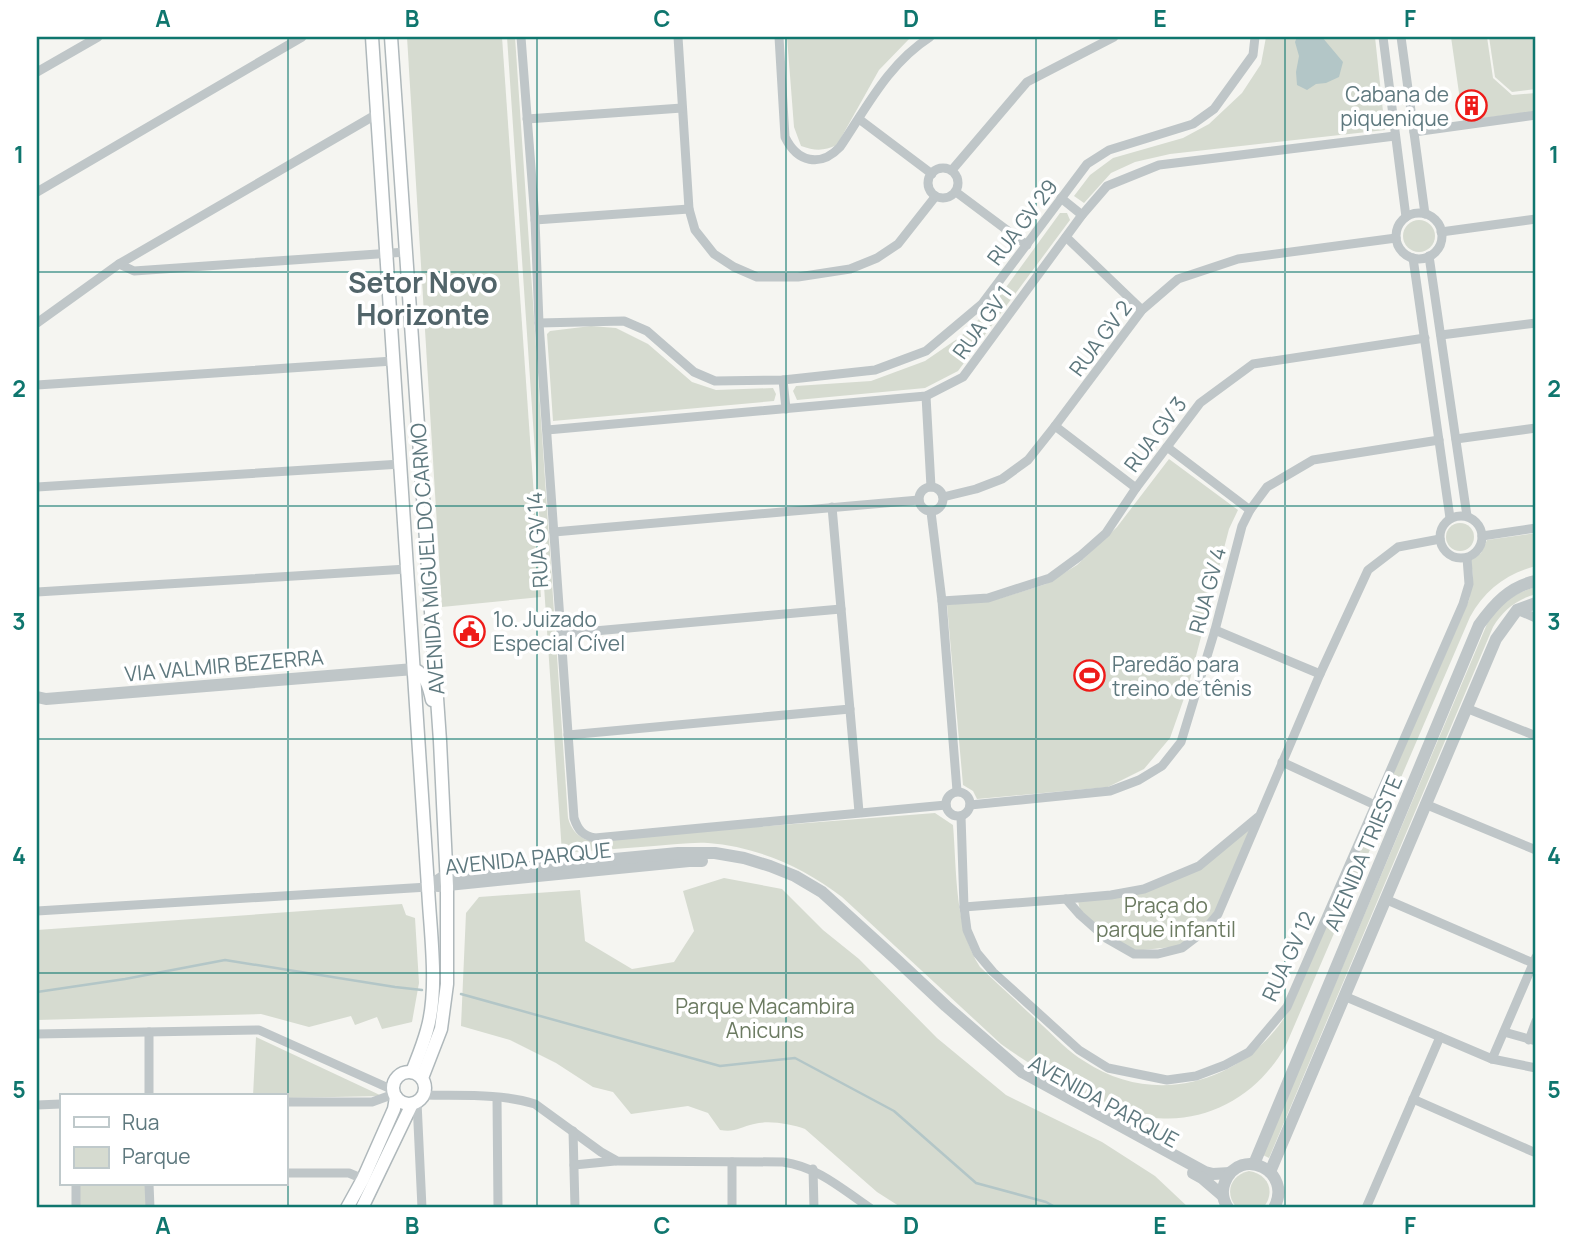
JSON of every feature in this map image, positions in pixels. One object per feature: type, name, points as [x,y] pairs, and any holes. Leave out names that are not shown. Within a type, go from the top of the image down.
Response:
[{"type":"main road","name":"AVENIDA MIGUEL DO CARMO","points":[[372,37],[428,887],[432,991],[428,1028],[417,1075]]},
{"type":"main road","name":"AVENIDA MIGUEL DO CARMO","points":[[391,37],[440,741],[447,880],[447,984],[441,1029],[417,1075]]},
{"type":"main road","points":[[414,669],[422,673],[427,682],[440,741]]},
{"type":"main road","points":[[347,1208],[394,1109],[394,1083],[398,1076],[405,1073],[417,1075],[425,1089],[362,1208]]},
{"type":"main road","points":[[395,1094],[400,1101],[418,1100]]},
{"type":"street","points":[[37,72],[98,37]]},
{"type":"street","points":[[37,192],[302,37]]},
{"type":"street","points":[[521,37],[535,220],[539,323]]},
{"type":"street","points":[[678,37],[689,209],[695,230],[714,254],[734,267],[757,276],[799,277],[850,269],[877,258],[898,244],[935,197]]},
{"type":"street","points":[[779,37],[785,137],[797,155],[811,159],[823,159],[840,147],[891,71],[914,47],[930,37]]},
{"type":"street","points":[[952,170],[1027,82],[1114,37]]},
{"type":"street","name":"RUA GV 29","points":[[539,323],[624,321],[647,331],[694,372],[715,381],[783,380],[875,370],[926,351],[982,304],[1087,164],[1110,150],[1193,124],[1213,109],[1253,55],[1255,37]]},
{"type":"street","points":[[1383,37],[1406,217]]},
{"type":"street","points":[[1401,37],[1425,214]]},
{"type":"street","points":[[527,119],[682,108]]},
{"type":"street","points":[[37,323],[119,264],[377,114]]},
{"type":"street","points":[[1414,132],[1536,115]]},
{"type":"street","points":[[859,119],[932,174]]},
{"type":"street","name":"RUA GV 1","points":[[547,429],[926,396],[963,377],[1082,215],[1107,186],[1159,165],[1395,136]]},
{"type":"street","points":[[938,169],[952,170],[959,186],[956,192],[947,198],[935,197],[929,189],[928,180],[938,169]]},
{"type":"street","points":[[956,192],[1027,245]]},
{"type":"street","points":[[1061,198],[1082,215]]},
{"type":"street","points":[[535,220],[689,209]]},
{"type":"street","points":[[1425,214],[1436,221],[1441,232],[1440,246],[1430,256],[1413,258],[1402,251],[1396,238],[1398,226],[1406,217],[1425,214]]},
{"type":"street","points":[[1441,232],[1536,219]]},
{"type":"street","points":[[1066,237],[1142,310]]},
{"type":"street","name":"RUA GV 2","points":[[943,497],[1002,479],[1028,460],[1142,310],[1178,279],[1238,259],[1396,238]]},
{"type":"street","points":[[119,264],[134,271],[406,252]]},
{"type":"street","points":[[1430,256],[1467,516]]},
{"type":"street","points":[[1413,258],[1450,518]]},
{"type":"street","name":"RUA GV 14","points":[[539,323],[574,818],[577,828],[585,836],[595,838],[859,812]]},
{"type":"street","points":[[1441,335],[1536,323]]},
{"type":"street","name":"RUA GV 3","points":[[942,601],[988,598],[1050,578],[1080,556],[1106,533],[1200,403],[1253,364],[1424,338]]},
{"type":"street","points":[[37,385],[393,361]]},
{"type":"street","points":[[783,380],[786,409]]},
{"type":"street","points":[[1432,389],[1448,386]]},
{"type":"street","points":[[926,396],[931,487]]},
{"type":"street","points":[[1055,426],[1136,488]]},
{"type":"street","points":[[1456,439],[1536,428]]},
{"type":"street","name":"RUA GV 4","points":[[970,805],[1110,791],[1139,780],[1162,766],[1181,742],[1215,630],[1242,526],[1267,487],[1313,460],[1439,440]]},
{"type":"street","points":[[1167,447],[1250,510]]},
{"type":"street","points":[[37,487],[401,464]]},
{"type":"street","points":[[931,487],[940,491],[943,497],[940,508],[931,512],[924,510],[919,500],[924,489],[931,487]]},
{"type":"street","points":[[554,532],[919,500]]},
{"type":"street","points":[[832,507],[859,812],[946,804]]},
{"type":"street","points":[[931,512],[942,601],[957,791]]},
{"type":"street","points":[[1467,516],[1478,524],[1482,536],[1478,550],[1467,558],[1449,555],[1440,539],[1442,527],[1450,518],[1467,516]]},
{"type":"street","points":[[1482,536],[1536,528]]},
{"type":"street","points":[[1066,900],[1106,938],[1134,954],[1158,954],[1182,948],[1203,932],[1218,914],[1320,674],[1368,570],[1398,547],[1440,539]]},
{"type":"street","name":"RUA GV 12","points":[[961,816],[964,907],[968,930],[977,953],[993,972],[1079,1050],[1108,1068],[1167,1080],[1196,1076],[1225,1065],[1249,1052],[1287,1007],[1463,604],[1469,584],[1467,558]]},
{"type":"street","points":[[37,592],[407,569]]},
{"type":"street","name":"AVENIDA TRIESTE","points":[[1254,1164],[1479,625],[1511,590],[1536,581]]},
{"type":"street","points":[[1517,610],[1536,603]]},
{"type":"street","points":[[561,634],[841,609]]},
{"type":"street","points":[[1517,610],[1536,618]]},
{"type":"street","name":"AVENIDA TRIESTE","points":[[1270,1172],[1496,639],[1517,610]]},
{"type":"street","points":[[1215,630],[1320,674]]},
{"type":"street","name":"VIA VALMIR BEZERRA","points":[[37,697],[46,699],[414,669]]},
{"type":"street","points":[[1466,708],[1536,736]]},
{"type":"street","points":[[568,735],[850,709]]},
{"type":"street","points":[[1282,762],[1375,805]]},
{"type":"street","points":[[957,791],[967,795],[970,805],[967,812],[961,816],[951,814],[946,804],[949,796],[957,791]]},
{"type":"street","points":[[1425,804],[1536,850]]},
{"type":"street","points":[[964,907],[1066,900],[1144,889],[1199,866],[1259,816]]},
{"type":"street","name":"AVENIDA PARQUE","points":[[428,887],[447,880],[678,853],[715,853],[770,866],[795,876],[822,892],[946,1006],[1023,1072],[1205,1172],[1230,1173]]},
{"type":"street","name":"AVENIDA PARQUE","points":[[447,880],[689,861],[723,861],[752,867],[791,883],[809,893],[843,921],[932,1004],[1022,1080],[1202,1178],[1225,1202]]},
{"type":"street","points":[[37,911],[428,887]]},
{"type":"street","points":[[1385,899],[1535,960],[1492,1059]]},
{"type":"street","points":[[1344,996],[1492,1059],[1536,1068]]},
{"type":"street","points":[[1504,1031],[1533,1041],[1536,1021]]},
{"type":"street","points":[[37,1034],[259,1030],[395,1094]]},
{"type":"street","points":[[149,1032],[149,1094]]},
{"type":"street","points":[[1366,1208],[1440,1037]]},
{"type":"street","points":[[287,1102],[372,1102],[395,1094]]},
{"type":"street","points":[[497,1098],[498,1208]]},
{"type":"street","points":[[1413,1099],[1536,1153]]},
{"type":"street","points":[[422,1208],[418,1100],[523,1100],[535,1104],[617,1161]]},
{"type":"street","points":[[37,1104],[60,1104]]},
{"type":"street","points":[[573,1131],[575,1208]]},
{"type":"street","points":[[574,1165],[617,1161],[798,1164],[813,1170],[870,1208]]},
{"type":"street","points":[[732,1162],[732,1208]]},
{"type":"street","points":[[1225,1202],[1223,1187],[1230,1173],[1241,1166],[1254,1164],[1270,1172],[1278,1185],[1279,1206]]},
{"type":"street","points":[[813,1170],[814,1208]]},
{"type":"street","points":[[287,1173],[349,1173],[363,1179]]},
{"type":"street","points":[[76,1186],[76,1208]]},
{"type":"street","points":[[149,1186],[149,1208]]},
{"type":"green space","points":[[407,37],[502,37],[541,597],[442,607]]},
{"type":"green space","points":[[507,37],[515,37],[568,818],[575,832],[587,840],[935,813],[953,825],[961,917],[965,934],[980,967],[1068,1049],[1112,1076],[1141,1084],[1171,1085],[1199,1080],[1226,1070],[1251,1054],[1273,1033],[1291,1007],[1469,600],[1473,577],[1471,560],[1481,553],[1487,540],[1536,533],[1536,566],[1497,584],[1482,599],[1470,617],[1286,1045],[1275,1063],[1246,1092],[1210,1111],[1191,1117],[1170,1119],[1136,1114],[1069,1086],[1001,1044],[842,897],[812,876],[762,854],[727,845],[701,843],[562,853]]},
{"type":"green space","points":[[787,37],[911,37],[879,70],[837,145],[819,150],[801,146],[794,127]]},
{"type":"green space","points":[[1266,37],[1375,37],[1385,130],[1170,154],[1135,162],[1111,173],[1084,203],[1074,196],[1090,175],[1113,158],[1183,138],[1209,124],[1242,93],[1261,64]]},
{"type":"green space","points":[[1451,37],[1487,37],[1493,78],[1512,95],[1536,93],[1536,111],[1463,121]]},
{"type":"green space","points":[[1489,37],[1536,37],[1536,89],[1512,92],[1495,77]]},
{"type":"green space","points":[[1060,213],[1067,213],[1070,220],[958,371],[925,388],[797,400],[793,391],[796,386],[871,381],[925,361],[960,337],[991,308]]},
{"type":"green space","points":[[1419,220],[1430,225],[1435,236],[1430,247],[1419,252],[1408,247],[1403,236],[1408,225]]},
{"type":"green space","points":[[591,326],[616,328],[648,344],[692,382],[716,390],[773,388],[776,394],[774,401],[553,421],[547,334],[550,331]]},
{"type":"green space","points":[[1169,459],[1238,510],[1229,529],[1188,687],[1170,738],[1144,769],[1108,787],[977,799],[973,791],[963,785],[947,605],[998,599],[1046,584],[1077,565],[1117,527]]},
{"type":"green space","points":[[1460,523],[1470,527],[1474,537],[1470,547],[1460,551],[1450,547],[1446,537],[1450,527]]},
{"type":"green space","points":[[1536,587],[1536,594],[1511,606],[1493,627],[1269,1158],[1263,1155],[1487,624],[1508,600]]},
{"type":"green space","name":"Praça do parque infantil","points":[[1251,826],[1216,913],[1181,946],[1134,951],[1109,936],[1080,910],[1078,901],[1181,877]]},
{"type":"green space","name":"Parque Macambira Anicuns","points":[[724,878],[782,889],[823,930],[859,959],[937,1038],[1006,1095],[1102,1142],[1155,1176],[1189,1208],[902,1208],[877,1192],[805,1129],[766,1122],[725,1131],[720,1130],[708,1113],[688,1106],[631,1114],[613,1092],[593,1087],[556,1063],[510,1040],[461,1026],[466,913],[479,897],[580,890],[585,941],[632,969],[674,962],[694,931],[683,891]]},
{"type":"green space","points":[[402,904],[406,915],[415,918],[419,983],[412,1022],[382,1029],[377,1017],[355,1025],[351,1016],[309,1027],[261,1014],[37,1020],[37,930]]},
{"type":"green space","points":[[256,1037],[382,1096],[287,1098],[287,1094],[253,1094]]},
{"type":"green space","points":[[1249,1171],[1266,1180],[1270,1190],[1263,1208],[1237,1208],[1233,1203],[1230,1191],[1233,1181],[1237,1176]]},
{"type":"green space","points":[[79,1186],[147,1186],[147,1208],[79,1208]]},
{"type":"shaded area","points":[[1297,37],[1322,37],[1343,62],[1339,77],[1316,84],[1307,90],[1297,85]]},
{"type":"waterway","points":[[37,992],[225,960],[422,990]]},
{"type":"waterway","points":[[461,994],[720,1066],[795,1058],[894,1111],[976,1183],[1046,1202],[1057,1208]]},
{"type":"place","name":"Cabana de piquenique","points":[[1472,106]]},
{"type":"place","name":"1o. Juizado Especial Cível","points":[[470,631]]},
{"type":"place","name":"Paredão para treino de tênis","points":[[1089,676]]},
{"type":"district","name":"Setor Novo Horizonte","points":[[423,298]]}]
